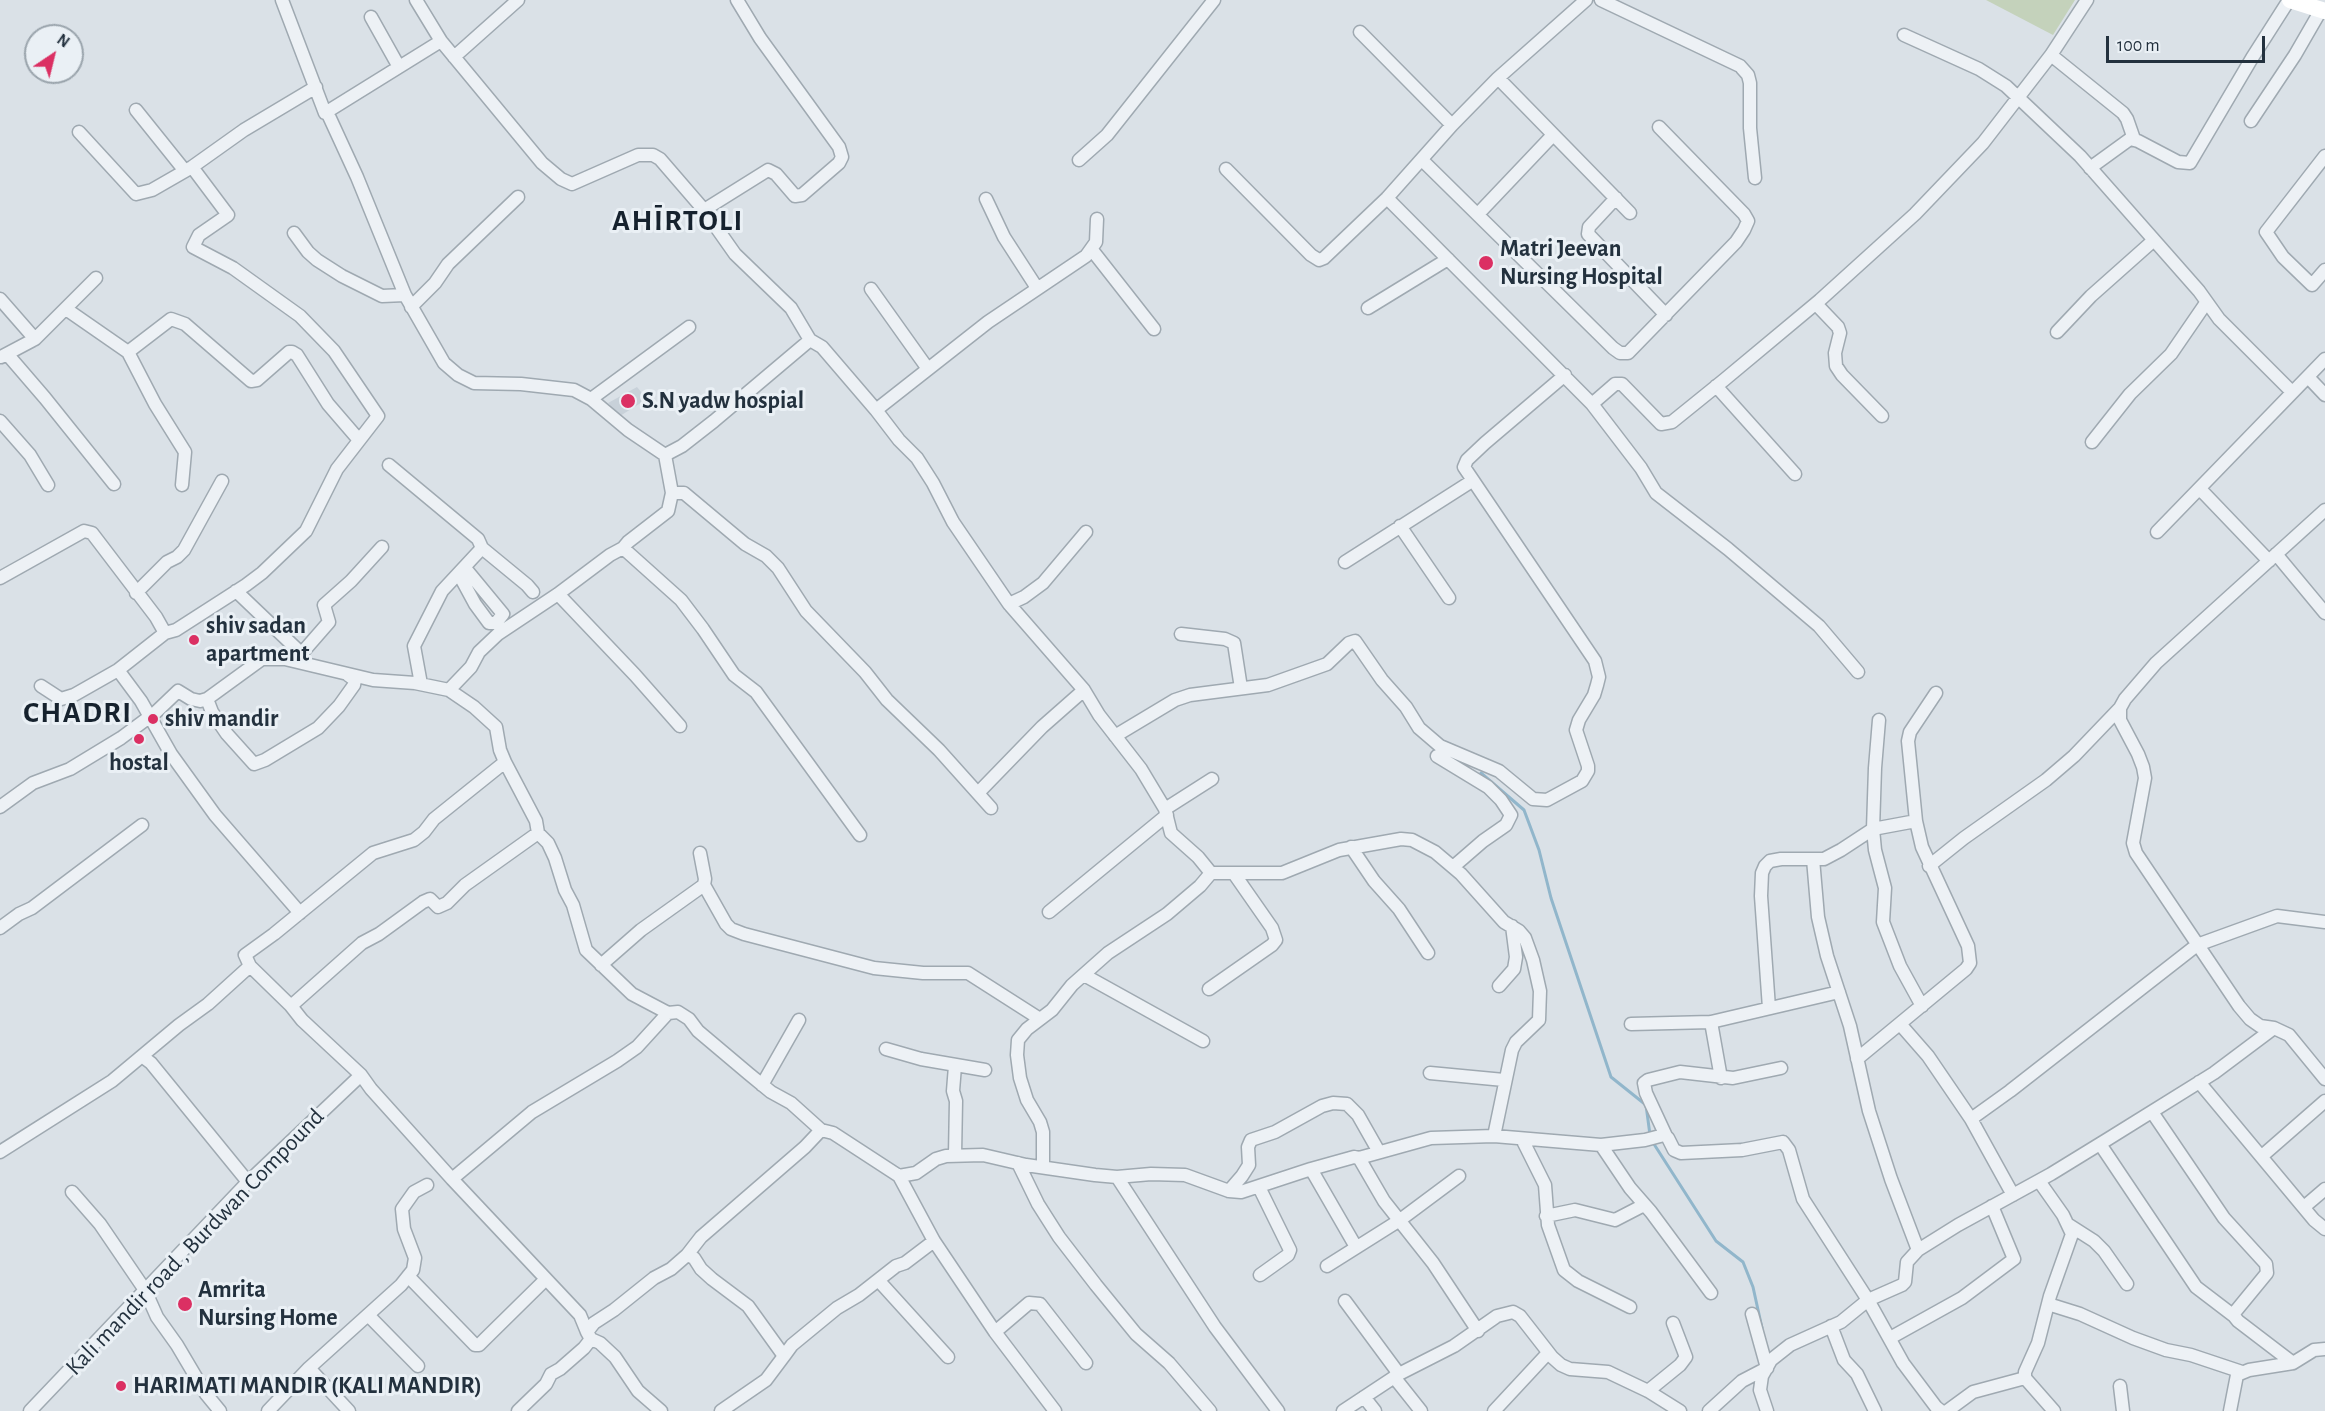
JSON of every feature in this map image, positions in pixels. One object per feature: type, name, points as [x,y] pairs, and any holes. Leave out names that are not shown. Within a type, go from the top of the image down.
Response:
[{"type":"main road","points":[[2290,0],[2323,10]]},
{"type":"street","points":[[282,0],[325,113],[328,114],[357,177],[405,295],[444,363],[458,375],[474,383],[520,384],[574,390],[591,399],[628,430],[665,455],[672,493],[668,511],[623,548],[498,634],[479,652],[471,667],[449,690]]},
{"type":"street","points":[[416,0],[441,41],[531,152],[561,179],[572,184],[579,183],[638,155],[652,155],[660,159],[704,210],[735,254],[791,308],[810,339],[822,346],[916,458],[933,483],[952,522],[1009,604],[1084,690],[1115,736],[1137,762],[1166,812],[1171,833],[1198,856],[1211,873],[1235,875],[1282,873],[1339,850],[1401,838],[1412,840],[1436,852],[1504,922],[1519,931],[1529,945],[1540,991],[1541,1012],[1539,1020],[1516,1042],[1512,1050],[1499,1103],[1494,1136]]},
{"type":"street","points":[[454,57],[518,0]]},
{"type":"street","points":[[704,210],[768,170],[776,174],[795,196],[802,195],[839,163],[842,157],[839,147],[760,38],[737,0]]},
{"type":"street","points":[[1079,160],[1107,135],[1214,0]]},
{"type":"street","points":[[1226,169],[1311,255],[1319,260],[1324,258],[1387,198],[1452,124],[1498,78],[1586,0]]},
{"type":"street","points":[[1600,0],[1740,66],[1748,75],[1755,178]]},
{"type":"street","points":[[1592,404],[1615,384],[1622,384],[1661,424],[1672,422],[1816,304],[1915,214],[1983,143],[2051,55],[2087,0]]},
{"type":"street","points":[[2090,168],[2126,141],[2133,139],[2178,162],[2190,163],[2252,58],[2290,0]]},
{"type":"street","points":[[2251,120],[2323,10]]},
{"type":"street","points":[[371,17],[399,68]]},
{"type":"street","points":[[1360,32],[1452,124]]},
{"type":"street","points":[[1904,35],[1992,76],[2006,86],[2090,168],[2199,291],[2219,319],[2292,392]]},
{"type":"street","points":[[325,113],[441,41]]},
{"type":"street","points":[[2051,55],[2122,112],[2127,119],[2133,139]]},
{"type":"street","points":[[1498,78],[1630,213]]},
{"type":"street","points":[[79,132],[136,194],[152,190],[189,169],[244,130],[316,87]]},
{"type":"street","points":[[41,686],[61,699],[74,694],[118,670],[165,633],[176,630],[262,573],[306,531],[325,490],[358,440],[378,416],[350,372],[318,332],[300,315],[234,268],[193,248],[199,235],[228,216],[136,110]]},
{"type":"street","points":[[1422,160],[1604,340],[1620,353],[1628,353],[1736,242],[1748,221],[1744,214],[1659,127]]},
{"type":"street","points":[[1478,214],[1553,135]]},
{"type":"street","points":[[2325,156],[2266,232],[2283,257],[2312,285],[2325,270]]},
{"type":"street","points":[[411,307],[435,283],[448,264],[518,197]]},
{"type":"street","points":[[1387,198],[1592,404],[1641,468],[1656,493],[1728,549],[1819,626],[1858,672]]},
{"type":"street","points":[[1616,198],[1589,227],[1588,234],[1666,315]]},
{"type":"street","points":[[986,199],[1004,237],[1037,288]]},
{"type":"street","points":[[876,410],[988,322],[1092,250],[1096,242],[1097,219]]},
{"type":"street","points":[[294,233],[312,256],[342,276],[382,296],[405,295]]},
{"type":"street","points":[[2057,332],[2091,296],[2154,240]]},
{"type":"street","points":[[1092,250],[1154,329]]},
{"type":"street","points":[[1368,308],[1448,259]]},
{"type":"street","points":[[96,278],[35,339],[4,356],[51,404],[114,483]]},
{"type":"street","points":[[871,289],[928,369]]},
{"type":"street","points":[[0,299],[35,339]]},
{"type":"street","points":[[2092,442],[2130,394],[2171,354],[2206,303]]},
{"type":"street","points":[[1816,304],[1838,327],[1840,333],[1835,353],[1836,366],[1882,416]]},
{"type":"street","points":[[66,309],[128,352],[155,404],[185,452],[182,485]]},
{"type":"street","points":[[128,352],[171,319],[185,324],[251,381],[257,380],[289,351],[292,352],[297,355],[316,388],[358,440]]},
{"type":"street","points":[[591,399],[689,327]]},
{"type":"street","points":[[665,455],[682,446],[810,339]]},
{"type":"street","points":[[2157,532],[2325,359]]},
{"type":"street","points":[[1115,736],[1175,700],[1190,694],[1268,685],[1321,666],[1349,643],[1355,641],[1382,680],[1406,707],[1419,728],[1440,746],[1499,771],[1533,799],[1547,800],[1582,781],[1588,771],[1588,766],[1576,726],[1594,695],[1599,677],[1598,669],[1587,647],[1464,467],[1467,460],[1564,375]]},
{"type":"street","points":[[2308,377],[2325,395]]},
{"type":"street","points":[[1716,386],[1795,474]]},
{"type":"street","points":[[0,421],[30,455],[48,485]]},
{"type":"street","points":[[389,465],[478,539],[482,548],[533,592]]},
{"type":"street","points":[[136,593],[167,562],[184,550],[222,481]]},
{"type":"street","points":[[1345,562],[1472,481]]},
{"type":"street","points":[[2200,489],[2273,557],[2325,613]]},
{"type":"street","points":[[672,493],[684,493],[745,544],[766,556],[778,568],[806,611],[860,667],[887,700],[939,750],[991,808]]},
{"type":"street","points":[[1929,866],[1964,838],[2046,780],[2074,756],[2120,708],[2156,663],[2325,510]]},
{"type":"street","points":[[1400,526],[1449,598]]},
{"type":"street","points":[[0,578],[84,531],[92,533],[156,617],[165,633]]},
{"type":"street","points":[[1009,604],[1024,597],[1043,583],[1086,532]]},
{"type":"street","points":[[299,657],[329,622],[324,605],[351,581],[382,547]]},
{"type":"street","points":[[421,684],[414,646],[442,591],[482,548]]},
{"type":"street","points":[[623,548],[681,600],[735,675],[756,692],[860,835]]},
{"type":"street","points":[[236,591],[299,657]]},
{"type":"street","points":[[558,594],[680,726]]},
{"type":"street","points":[[1181,634],[1225,639],[1234,643],[1241,688]]},
{"type":"street","points":[[4,803],[33,783],[70,769],[150,717],[178,691],[191,699],[200,701],[207,699],[262,659],[299,657],[348,675],[421,684],[449,690],[474,707],[496,727],[500,750],[505,762],[536,821],[538,832],[548,843],[555,858],[565,890],[573,905],[586,950],[632,994],[668,1013],[678,1012],[689,1019],[698,1031],[762,1084],[791,1103],[821,1130],[833,1133],[899,1176],[934,1241],[995,1332],[1055,1411]]},
{"type":"street","points":[[118,670],[141,700],[171,754],[215,815],[300,913]]},
{"type":"street","points":[[207,699],[212,712],[227,734],[254,764],[265,760],[318,728],[339,706],[354,685],[355,680],[348,675]]},
{"type":"street","points":[[978,793],[1042,728],[1084,690]]},
{"type":"street","points":[[1857,1059],[1966,969],[1971,957],[1968,946],[1929,866],[1916,822],[1908,741],[1910,732],[1936,693]]},
{"type":"street","points":[[2120,708],[2120,720],[2140,760],[2145,778],[2133,843],[2136,853],[2250,1019],[2260,1026],[2274,1028],[2289,1035],[2325,1079]]},
{"type":"street","points":[[1879,720],[1873,829],[1875,850],[1885,888],[1883,922],[1900,966],[1922,1006]]},
{"type":"street","points":[[1437,756],[1488,787],[1501,800],[1510,816],[1506,825],[1453,867]]},
{"type":"street","points":[[505,762],[434,819],[414,840],[373,853],[245,955],[250,966],[302,1020],[361,1075],[452,1179],[580,1315],[589,1336],[615,1357],[638,1391],[661,1411]]},
{"type":"street","points":[[1049,912],[1166,812],[1212,779]]},
{"type":"street","points":[[1770,1008],[1761,896],[1762,873],[1770,861],[1832,856],[1873,829],[1916,822]]},
{"type":"street","points":[[0,928],[19,914],[32,908],[142,825]]},
{"type":"street","points":[[291,1006],[362,943],[379,934],[423,902],[430,899],[438,907],[447,903],[465,885],[538,832]]},
{"type":"street","points":[[1351,847],[1374,880],[1399,909],[1428,953]]},
{"type":"street","points":[[700,852],[704,885],[731,929],[874,968],[923,973],[968,973],[1040,1019]]},
{"type":"street","points":[[1813,859],[1818,917],[1827,956],[1839,992],[1869,1111],[1891,1179],[1918,1250]]},
{"type":"street","points":[[1042,1166],[1043,1132],[1023,1089],[1017,1068],[1018,1040],[1052,1010],[1072,985],[1108,953],[1167,914],[1200,886],[1211,873]]},
{"type":"street","points":[[1209,989],[1276,940],[1272,928],[1235,875]]},
{"type":"street","points":[[601,965],[641,930],[704,885]]},
{"type":"street","points":[[1971,1119],[2197,945],[2277,916],[2325,922]]},
{"type":"street","points":[[1499,986],[1514,969],[1516,957],[1512,926]]},
{"type":"street","points":[[0,1152],[112,1081],[208,1004],[250,966]]},
{"type":"street","points":[[1084,975],[1203,1041]]},
{"type":"street","points":[[1631,1024],[1711,1022],[1839,992]]},
{"type":"street","points":[[452,1179],[532,1112],[637,1047],[668,1013]]},
{"type":"street","points":[[762,1084],[799,1020]]},
{"type":"street","points":[[1711,1022],[1721,1078]]},
{"type":"street","points":[[1900,1024],[1928,1056],[1971,1119],[2013,1195]]},
{"type":"street","points":[[1767,1411],[1760,1390],[1762,1376],[1771,1360],[1790,1345],[1841,1322],[1868,1300],[1902,1285],[1905,1282],[1907,1262],[1918,1250],[2039,1181],[2152,1112],[2199,1082],[2274,1028]]},
{"type":"street","points":[[886,1049],[955,1066],[985,1070]]},
{"type":"street","points":[[143,1057],[151,1063],[249,1182]]},
{"type":"street","points":[[955,1066],[953,1091],[956,1101],[955,1155]]},
{"type":"street","points":[[1781,1068],[1733,1078],[1680,1072],[1647,1080],[1644,1083],[1663,1136],[1674,1150],[1681,1153],[1742,1150],[1778,1142],[1787,1145],[1803,1199],[1868,1300],[1903,1363],[1941,1411]]},
{"type":"street","points":[[1430,1073],[1504,1080]]},
{"type":"street","name":"Kali mandir road , Burdwan Compound","points":[[30,1411],[249,1182],[361,1075]]},
{"type":"street","points":[[2199,1082],[2325,1229]]},
{"type":"street","points":[[2262,1156],[2325,1101]]},
{"type":"street","points":[[1229,1191],[1242,1176],[1248,1161],[1248,1147],[1251,1140],[1275,1132],[1322,1106],[1344,1102],[1360,1118],[1379,1152]]},
{"type":"street","points":[[2152,1112],[2224,1218],[2266,1264],[2267,1273],[2234,1316]]},
{"type":"street","points":[[518,1411],[589,1336],[594,1323],[614,1311],[654,1278],[671,1269],[687,1255],[701,1237],[821,1130]]},
{"type":"street","points":[[899,1176],[916,1173],[936,1159],[955,1155],[983,1155],[1064,1171],[1117,1177],[1151,1174],[1185,1175],[1229,1191],[1241,1192],[1311,1169],[1431,1138],[1494,1136],[1601,1145],[1663,1136]]},
{"type":"street","points":[[1522,1139],[1545,1185],[1546,1216],[1568,1275],[1630,1307]]},
{"type":"street","points":[[2100,1144],[2196,1287],[2293,1363]]},
{"type":"street","points":[[1601,1145],[1630,1188],[1711,1293]]},
{"type":"street","points":[[1359,1158],[1384,1201],[1433,1263],[1478,1331]]},
{"type":"street","points":[[1018,1163],[1038,1204],[1059,1237],[1096,1285],[1136,1334],[1169,1363],[1210,1411]]},
{"type":"street","points":[[1311,1169],[1356,1247]]},
{"type":"street","points":[[1327,1266],[1400,1220],[1460,1176]]},
{"type":"street","points":[[1117,1177],[1215,1327],[1278,1411]]},
{"type":"street","points":[[2039,1181],[2069,1225],[2072,1234],[2048,1304],[2038,1342],[2025,1372],[2025,1378],[2054,1411]]},
{"type":"street","points":[[268,1411],[309,1368],[368,1315],[413,1270],[415,1258],[404,1229],[402,1209],[414,1192],[427,1185]]},
{"type":"street","points":[[1259,1187],[1290,1250],[1288,1255],[1260,1275]]},
{"type":"street","points":[[2304,1207],[2325,1189]]},
{"type":"street","points":[[72,1192],[100,1224],[145,1290],[157,1317],[177,1345],[206,1394],[220,1411]]},
{"type":"street","points":[[1546,1216],[1575,1210],[1615,1220],[1644,1205]]},
{"type":"street","points":[[1890,1338],[1962,1298],[2014,1259],[1992,1206]]},
{"type":"street","points":[[2069,1225],[2094,1241],[2104,1251],[2127,1284]]},
{"type":"street","points":[[721,1411],[766,1380],[792,1345],[813,1326],[934,1241]]},
{"type":"street","points":[[687,1255],[694,1258],[700,1269],[748,1306],[784,1356]]},
{"type":"street","points":[[408,1276],[475,1345],[479,1345],[546,1278]]},
{"type":"street","points":[[879,1281],[948,1357]]},
{"type":"street","points":[[1345,1301],[1421,1411]]},
{"type":"street","points":[[995,1332],[1029,1303],[1040,1304],[1086,1363]]},
{"type":"street","points":[[2048,1304],[2080,1314],[2166,1350],[2191,1355],[2242,1372],[2293,1363],[2314,1350],[2325,1349]]},
{"type":"street","points":[[1343,1411],[1396,1376],[1454,1346],[1497,1316],[1513,1312],[1520,1316],[1548,1353],[1561,1365],[1570,1369],[1608,1372],[1648,1391],[1680,1411]]},
{"type":"street","points":[[1752,1314],[1767,1368]]},
{"type":"street","points":[[368,1315],[418,1366]]},
{"type":"street","points":[[1648,1391],[1680,1365],[1686,1357],[1673,1323]]},
{"type":"street","points":[[1831,1326],[1844,1360],[1857,1374],[1873,1410]]},
{"type":"street","points":[[1494,1411],[1548,1353]]},
{"type":"street","points":[[309,1368],[349,1411]]},
{"type":"street","points":[[1709,1411],[1742,1381],[1767,1368]]},
{"type":"street","points":[[2230,1411],[2234,1381],[2242,1372]]},
{"type":"street","points":[[1947,1411],[1973,1392],[2025,1378]]},
{"type":"street","points":[[2120,1386],[2123,1411]]},
{"type":"street","points":[[1364,1397],[1375,1411]]},
{"type":"shaded area","name":"S.N yadw hospial","points":[[637,387],[647,399],[620,416],[608,403]]},
{"type":"green space","points":[[1986,0],[2075,0],[2053,35]]},
{"type":"waterway","points":[[1481,773],[1524,810],[1539,850],[1551,898],[1611,1077],[1646,1105],[1650,1135]]},
{"type":"waterway","points":[[1652,1141],[1716,1241],[1743,1262],[1753,1287],[1762,1328]]},
{"type":"place","name":"Matri Jeevan Nursing Hospital","points":[[1486,263]]},
{"type":"place","name":"S.N yadw hospial","points":[[628,401]]},
{"type":"place","name":"shiv sadan apartment","points":[[194,640]]},
{"type":"place","name":"shiv mandir","points":[[153,719]]},
{"type":"place","name":"hostal","points":[[139,739]]},
{"type":"place","name":"Amrita Nursing Home","points":[[185,1304]]},
{"type":"place","name":"HARIMATI MANDIR (KALI MANDIR)","points":[[121,1386]]},
{"type":"district","name":"AHĪRTOLI","points":[[678,221]]},
{"type":"district","name":"CHADRI","points":[[78,713]]}]
